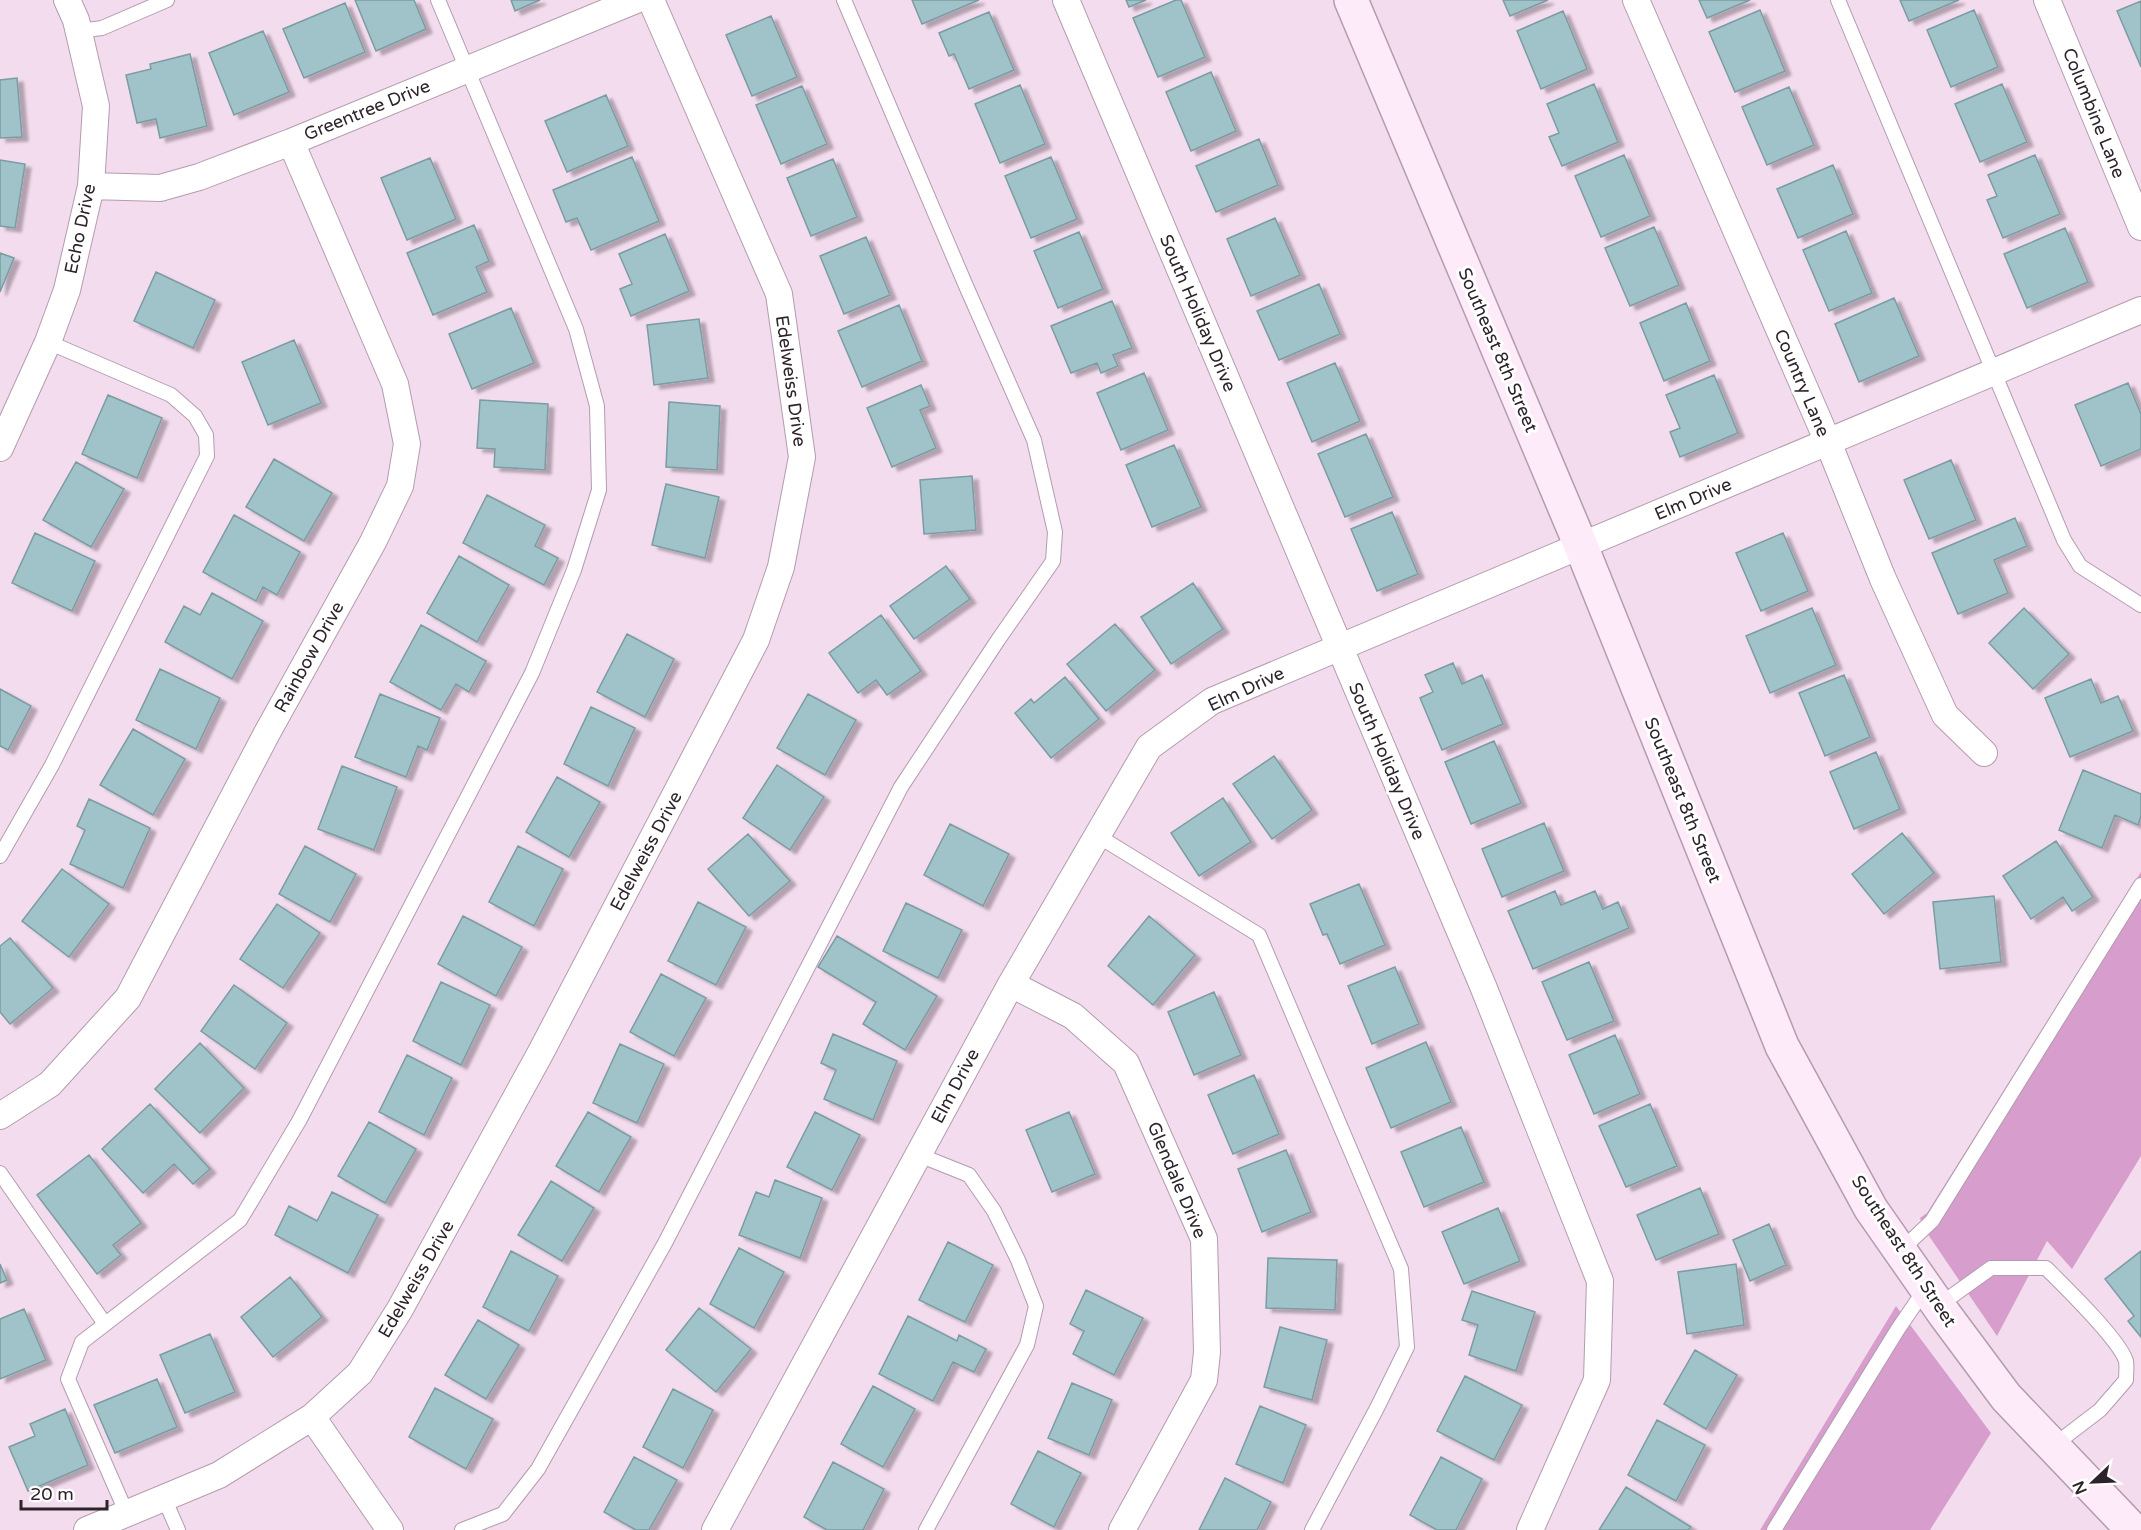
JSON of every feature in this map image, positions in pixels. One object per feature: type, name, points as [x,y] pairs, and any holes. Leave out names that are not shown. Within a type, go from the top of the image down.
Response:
[{"type":"street","name":"Echo Drive","points":[[0,448],[48,342],[67,290],[91,186],[96,106],[76,20],[67,0]]},
{"type":"street","name":"Greentree Drive","points":[[91,186],[160,188],[199,177],[291,142],[636,0]]},
{"type":"street","name":"Edelweiss Drive","points":[[87,1530],[219,1475],[312,1417],[360,1373],[400,1310],[541,1053],[756,640],[781,567],[802,457],[779,294],[651,0]]},
{"type":"street","name":"South Holiday Drive","points":[[1066,0],[1478,975],[1600,1281],[1597,1380],[1530,1530]]},
{"type":"street","name":"Southeast 8th Street","points":[[1351,0],[1581,546],[1782,1046],[1871,1209],[1932,1297],[2006,1397],[2133,1530]]},
{"type":"street","name":"Country Lane","points":[[1636,0],[1827,442],[1882,579],[1945,715],[1984,753]]},
{"type":"street","name":"Columbine Lane","points":[[2047,0],[2141,227]]},
{"type":"street","name":"Rainbow Drive","points":[[0,1116],[50,1084],[128,998],[267,733],[373,542],[400,486],[407,444],[395,384],[291,142]]},
{"type":"street","name":"Elm Drive","points":[[715,1530],[1011,984],[1149,747],[1212,701],[2141,310]]},
{"type":"street","name":"Glendale Drive","points":[[1011,984],[1073,1016],[1126,1063],[1204,1239],[1207,1352],[1204,1380],[1122,1530]]},
{"type":"street","points":[[312,1417],[390,1530]]},
{"type":"lane","points":[[78,31],[102,28],[166,0]]},
{"type":"lane","points":[[127,1514],[68,1379],[82,1342],[240,1220],[276,1161],[532,673],[574,570],[599,490],[597,406],[576,329],[438,0]]},
{"type":"lane","points":[[462,1530],[503,1514],[538,1469],[664,1243],[901,787],[1053,561],[1055,532],[1034,440],[844,0]]},
{"type":"lane","points":[[1838,0],[2064,540],[2080,566],[2141,605]]},
{"type":"lane","points":[[0,856],[52,765],[207,456],[206,435],[195,416],[171,395],[48,342]]},
{"type":"lane","points":[[1098,836],[1259,935],[1401,1269],[1407,1347],[1312,1530]]},
{"type":"lane","points":[[1900,1251],[1932,1221],[2141,885]]},
{"type":"lane","points":[[919,1155],[969,1175],[994,1211],[1018,1260],[1036,1306],[1027,1346],[926,1530]]},
{"type":"lane","points":[[0,1173],[105,1324]]},
{"type":"lane","points":[[1774,1530],[1898,1329],[1932,1297],[1991,1268],[2046,1268],[2077,1299],[2115,1343],[2126,1361],[2126,1380],[2100,1410],[2053,1446]]},
{"type":"lane","points":[[164,1498],[178,1530]]},
{"type":"lane","points":[[2133,1530],[2141,1520]]},
{"type":"shaded area","points":[[2141,872],[2141,1156],[2072,1269],[2047,1241],[1997,1336],[1925,1230],[1920,1218],[1927,1213]]},
{"type":"shaded area","points":[[1896,1306],[1991,1433],[1930,1530],[1760,1530]]},
{"type":"building","points":[[355,0],[414,0],[426,29],[376,51]]},
{"type":"building","points":[[511,0],[540,0],[515,11]]},
{"type":"building","points":[[912,0],[979,0],[922,24]]},
{"type":"building","points":[[1126,0],[1146,0],[1129,7]]},
{"type":"building","points":[[1181,0],[1205,57],[1158,77],[1133,18]]},
{"type":"building","points":[[1503,0],[1548,0],[1510,16]]},
{"type":"building","points":[[1699,0],[1750,0],[1707,18]]},
{"type":"building","points":[[1900,0],[1959,0],[1909,21]]},
{"type":"building","points":[[2141,1],[2141,67],[2117,11]]},
{"type":"building","points":[[345,3],[365,52],[304,78],[283,29]]},
{"type":"building","points":[[1760,10],[1785,71],[1735,92],[1709,32]]},
{"type":"building","points":[[1974,10],[1998,67],[1951,87],[1927,30]]},
{"type":"building","points":[[1563,11],[1587,69],[1541,89],[1517,31]]},
{"type":"building","points":[[989,12],[1014,70],[969,89],[954,54],[949,56],[939,33]]},
{"type":"building","points":[[771,16],[797,77],[752,96],[726,35]]},
{"type":"building","points":[[263,31],[289,92],[234,115],[209,53]]},
{"type":"building","points":[[190,54],[207,126],[160,138],[156,119],[137,123],[126,75],[151,69],[150,64]]},
{"type":"building","points":[[1211,72],[1236,131],[1191,151],[1166,92]]},
{"type":"building","points":[[17,78],[22,137],[0,138],[0,80]]},
{"type":"building","points":[[1594,84],[1618,142],[1562,166],[1549,137],[1559,133],[1547,104]]},
{"type":"building","points":[[2002,84],[2027,142],[1980,162],[1955,104]]},
{"type":"building","points":[[1020,85],[1045,144],[1000,163],[975,104]]},
{"type":"building","points":[[802,86],[827,144],[781,164],[756,105]]},
{"type":"building","points":[[1789,87],[1814,145],[1767,165],[1742,107]]},
{"type":"building","points":[[606,95],[628,146],[567,172],[545,121]]},
{"type":"building","points":[[1259,139],[1278,185],[1216,212],[1196,166]]},
{"type":"building","points":[[1624,155],[1650,216],[1601,237],[1575,176]]},
{"type":"building","points":[[2035,155],[2060,214],[2003,238],[1987,200],[1997,196],[1988,175]]},
{"type":"building","points":[[632,157],[659,221],[591,250],[577,218],[566,222],[553,190]]},
{"type":"building","points":[[1051,157],[1077,219],[1031,238],[1005,176]]},
{"type":"building","points":[[430,158],[456,219],[407,240],[381,178]]},
{"type":"building","points":[[833,159],[857,217],[811,236],[787,178]]},
{"type":"building","points":[[0,160],[25,164],[15,228],[0,226]]},
{"type":"building","points":[[1833,165],[1853,214],[1798,238],[1777,189]]},
{"type":"building","points":[[1275,218],[1300,275],[1251,296],[1227,239]]},
{"type":"building","points":[[474,225],[489,261],[476,267],[487,292],[433,315],[407,253]]},
{"type":"building","points":[[1654,227],[1679,285],[1630,306],[1605,248]]},
{"type":"building","points":[[2065,228],[2088,282],[2027,308],[2004,254]]},
{"type":"building","points":[[1846,231],[1872,293],[1829,311],[1803,250]]},
{"type":"building","points":[[1079,232],[1103,289],[1058,308],[1034,251]]},
{"type":"building","points":[[665,234],[689,291],[631,316],[620,289],[632,284],[619,254]]},
{"type":"building","points":[[866,237],[890,295],[844,314],[820,256]]},
{"type":"building","points":[[0,253],[14,258],[0,292]]},
{"type":"building","points":[[156,272],[215,300],[193,348],[134,321]]},
{"type":"building","points":[[1319,284],[1340,334],[1279,360],[1257,311]]},
{"type":"building","points":[[1894,298],[1919,356],[1859,382],[1835,324]]},
{"type":"building","points":[[1112,301],[1132,348],[1113,355],[1118,366],[1101,373],[1097,363],[1071,373],[1051,326]]},
{"type":"building","points":[[1686,303],[1710,361],[1664,381],[1640,323]]},
{"type":"building","points":[[899,305],[922,361],[862,387],[838,331]]},
{"type":"building","points":[[511,308],[534,363],[472,389],[449,334]]},
{"type":"building","points":[[699,319],[708,378],[654,385],[647,325]]},
{"type":"building","points":[[294,340],[321,403],[268,425],[242,362]]},
{"type":"building","points":[[1335,363],[1360,421],[1312,442],[1287,383]]},
{"type":"building","points":[[1144,373],[1168,430],[1121,450],[1097,393]]},
{"type":"building","points":[[1714,375],[1738,433],[1680,457],[1670,432],[1680,428],[1666,395]]},
{"type":"building","points":[[2128,383],[2141,414],[2141,449],[2101,466],[2075,405]]},
{"type":"building","points":[[921,385],[930,406],[920,410],[936,448],[892,467],[867,408]]},
{"type":"building","points":[[108,395],[162,418],[137,478],[82,454]]},
{"type":"building","points":[[480,400],[548,404],[545,470],[494,467],[495,449],[477,448]]},
{"type":"building","points":[[669,402],[720,406],[717,470],[666,467]]},
{"type":"building","points":[[1366,434],[1393,497],[1345,517],[1318,454]]},
{"type":"building","points":[[1174,445],[1201,507],[1152,527],[1126,465]]},
{"type":"building","points":[[274,459],[332,493],[304,541],[246,507]]},
{"type":"building","points":[[1951,460],[1976,520],[1929,539],[1904,480]]},
{"type":"building","points":[[76,462],[124,489],[91,547],[43,520]]},
{"type":"building","points":[[972,476],[976,530],[924,534],[920,480]]},
{"type":"building","points":[[666,484],[719,497],[705,558],[652,545]]},
{"type":"building","points":[[487,495],[545,525],[535,546],[558,558],[544,585],[463,543]]},
{"type":"building","points":[[1392,512],[1418,574],[1377,591],[1351,529]]},
{"type":"building","points":[[234,515],[300,552],[277,595],[263,587],[256,601],[203,572]]},
{"type":"building","points":[[2015,518],[2027,546],[1994,560],[2008,593],[1958,614],[1932,553]]},
{"type":"building","points":[[35,533],[95,561],[72,611],[12,583]]},
{"type":"building","points":[[1783,533],[1808,591],[1761,611],[1736,553]]},
{"type":"building","points":[[459,556],[509,585],[477,642],[427,613]]},
{"type":"building","points":[[946,566],[970,599],[914,639],[890,606]]},
{"type":"building","points":[[1193,583],[1223,629],[1171,664],[1141,617]]},
{"type":"building","points":[[212,593],[263,621],[232,679],[165,642],[184,606],[200,615]]},
{"type":"building","points":[[1812,608],[1836,665],[1770,693],[1746,636]]},
{"type":"building","points":[[2024,608],[2069,654],[2033,689],[1989,643]]},
{"type":"building","points":[[881,615],[921,671],[887,695],[876,680],[858,693],[829,653]]},
{"type":"building","points":[[1115,624],[1155,670],[1106,711],[1067,664]]},
{"type":"building","points":[[421,625],[486,661],[469,692],[456,684],[441,710],[390,682]]},
{"type":"building","points":[[627,634],[674,659],[645,717],[597,692]]},
{"type":"building","points":[[1453,663],[1462,684],[1482,675],[1503,724],[1442,750],[1420,698],[1433,692],[1425,675]]},
{"type":"building","points":[[160,669],[220,698],[196,749],[136,720]]},
{"type":"building","points":[[1844,675],[1870,737],[1825,756],[1799,693]]},
{"type":"building","points":[[1065,677],[1099,719],[1051,758],[1015,713],[1031,699],[1034,703]]},
{"type":"building","points":[[2091,679],[2101,703],[2118,696],[2133,731],[2070,757],[2045,698]]},
{"type":"building","points":[[0,689],[31,706],[8,750],[0,746]]},
{"type":"building","points":[[380,694],[440,718],[427,750],[418,746],[406,777],[355,757]]},
{"type":"building","points":[[808,694],[856,720],[825,775],[777,748]]},
{"type":"building","points":[[591,707],[635,728],[608,786],[564,764]]},
{"type":"building","points":[[133,729],[185,759],[153,815],[100,785]]},
{"type":"building","points":[[1494,741],[1521,803],[1471,824],[1445,762]]},
{"type":"building","points":[[1876,752],[1900,809],[1854,829],[1830,772]]},
{"type":"building","points":[[1274,756],[1312,810],[1272,839],[1233,784]]},
{"type":"building","points":[[777,765],[824,797],[790,850],[743,818]]},
{"type":"building","points":[[342,766],[397,787],[374,850],[318,829]]},
{"type":"building","points":[[2083,770],[2141,794],[2141,816],[2138,825],[2115,815],[2102,848],[2059,830]]},
{"type":"building","points":[[557,777],[600,802],[569,857],[526,832]]},
{"type":"building","points":[[1223,798],[1251,842],[1199,876],[1171,833]]},
{"type":"building","points":[[89,799],[150,828],[123,888],[70,864],[85,830],[77,826]]},
{"type":"building","points":[[1544,823],[1564,871],[1502,897],[1482,849]]},
{"type":"building","points":[[950,824],[1009,854],[983,906],[924,875]]},
{"type":"building","points":[[1902,833],[1934,873],[1884,914],[1852,874]]},
{"type":"building","points":[[748,834],[790,881],[749,916],[708,869]]},
{"type":"building","points":[[2056,841],[2093,897],[2072,911],[2063,897],[2031,919],[2003,876]]},
{"type":"building","points":[[305,846],[356,874],[330,922],[279,894]]},
{"type":"building","points":[[518,846],[563,869],[534,926],[489,902]]},
{"type":"building","points":[[62,869],[109,904],[69,957],[22,921]]},
{"type":"building","points":[[1359,884],[1385,945],[1340,964],[1327,934],[1323,935],[1310,904]]},
{"type":"building","points":[[1555,891],[1561,905],[1595,891],[1603,909],[1618,902],[1629,928],[1533,969],[1508,911]]},
{"type":"building","points":[[1994,896],[2001,962],[1940,969],[1933,902]]},
{"type":"building","points":[[698,902],[746,927],[716,985],[668,961]]},
{"type":"building","points":[[906,903],[962,930],[938,978],[883,951]]},
{"type":"building","points":[[277,904],[320,933],[283,988],[240,959]]},
{"type":"building","points":[[463,916],[522,947],[496,996],[438,964]]},
{"type":"building","points":[[1149,916],[1195,955],[1153,1005],[1108,966]]},
{"type":"building","points":[[837,936],[937,996],[905,1050],[863,1024],[876,1002],[818,967]]},
{"type":"building","points":[[10,938],[53,988],[10,1024],[0,1012],[0,946]]},
{"type":"building","points":[[1589,962],[1614,1021],[1567,1040],[1542,982]]},
{"type":"building","points":[[1395,967],[1419,1024],[1372,1044],[1348,986]]},
{"type":"building","points":[[661,974],[706,998],[674,1056],[630,1032]]},
{"type":"building","points":[[441,982],[490,1005],[461,1065],[413,1041]]},
{"type":"building","points":[[234,985],[287,1023],[255,1069],[201,1031]]},
{"type":"building","points":[[1214,992],[1241,1055],[1194,1075],[1168,1012]]},
{"type":"building","points":[[833,1034],[897,1061],[873,1120],[824,1099],[836,1070],[821,1063]]},
{"type":"building","points":[[1615,1035],[1640,1094],[1594,1114],[1569,1055]]},
{"type":"building","points":[[1426,1042],[1451,1102],[1391,1128],[1366,1068]]},
{"type":"building","points":[[200,1043],[244,1088],[200,1133],[155,1089]]},
{"type":"building","points":[[620,1044],[664,1064],[637,1123],[593,1103]]},
{"type":"building","points":[[407,1055],[452,1078],[424,1135],[379,1112]]},
{"type":"building","points":[[1254,1075],[1279,1134],[1233,1154],[1208,1095]]},
{"type":"building","points":[[150,1104],[210,1169],[193,1184],[174,1164],[143,1193],[102,1149]]},
{"type":"building","points":[[1650,1104],[1677,1166],[1626,1187],[1599,1126]]},
{"type":"building","points":[[588,1112],[631,1137],[599,1192],[556,1166]]},
{"type":"building","points":[[815,1112],[860,1135],[832,1190],[787,1167]]},
{"type":"building","points":[[1069,1112],[1095,1174],[1052,1192],[1026,1130]]},
{"type":"building","points":[[369,1122],[416,1149],[385,1203],[338,1176]]},
{"type":"building","points":[[1461,1127],[1484,1182],[1424,1207],[1401,1152]]},
{"type":"building","points":[[1286,1150],[1311,1212],[1262,1232],[1238,1169]]},
{"type":"building","points":[[89,1155],[141,1223],[113,1245],[121,1255],[97,1274],[37,1195]]},
{"type":"building","points":[[775,1180],[822,1198],[800,1258],[739,1235],[756,1192],[769,1197]]},
{"type":"building","points":[[551,1181],[594,1208],[562,1261],[518,1235]]},
{"type":"building","points":[[1700,1188],[1719,1234],[1656,1260],[1637,1215]]},
{"type":"building","points":[[332,1192],[378,1215],[348,1273],[275,1235],[289,1206],[317,1221]]},
{"type":"building","points":[[1498,1208],[1520,1261],[1464,1284],[1442,1232]]},
{"type":"building","points":[[1769,1224],[1786,1265],[1750,1281],[1733,1240]]},
{"type":"building","points":[[948,1242],[993,1265],[965,1322],[919,1300]]},
{"type":"building","points":[[739,1248],[784,1272],[754,1328],[710,1304]]},
{"type":"building","points":[[511,1251],[558,1276],[529,1331],[483,1307]]},
{"type":"building","points":[[2141,1251],[2141,1337],[2128,1321],[2134,1316],[2105,1279]]},
{"type":"building","points":[[1268,1258],[1337,1260],[1335,1310],[1266,1308]]},
{"type":"building","points":[[0,1264],[7,1280],[0,1283]]},
{"type":"building","points":[[1736,1264],[1744,1325],[1687,1334],[1678,1272]]},
{"type":"building","points":[[290,1277],[322,1317],[273,1357],[241,1317]]},
{"type":"building","points":[[1086,1290],[1143,1318],[1114,1375],[1073,1354],[1084,1331],[1070,1324]]},
{"type":"building","points":[[1472,1291],[1535,1312],[1516,1371],[1469,1355],[1478,1325],[1462,1320]]},
{"type":"building","points":[[699,1308],[751,1349],[716,1392],[666,1350]]},
{"type":"building","points":[[24,1309],[46,1360],[0,1379],[0,1319]]},
{"type":"building","points":[[908,1316],[957,1341],[959,1335],[986,1349],[974,1372],[953,1362],[933,1401],[879,1374]]},
{"type":"building","points":[[478,1320],[519,1345],[486,1399],[445,1375]]},
{"type":"building","points":[[1280,1327],[1327,1340],[1312,1400],[1264,1387]]},
{"type":"building","points":[[210,1334],[235,1392],[185,1413],[160,1355]]},
{"type":"building","points":[[1695,1350],[1737,1375],[1706,1429],[1664,1404]]},
{"type":"building","points":[[1465,1376],[1522,1405],[1494,1460],[1437,1431]]},
{"type":"building","points":[[157,1379],[177,1427],[115,1453],[94,1405]]},
{"type":"building","points":[[1072,1383],[1112,1400],[1089,1455],[1048,1438]]},
{"type":"building","points":[[873,1386],[915,1409],[883,1467],[841,1444]]},
{"type":"building","points":[[435,1388],[493,1419],[466,1469],[409,1437]]},
{"type":"building","points":[[673,1389],[713,1410],[683,1468],[643,1447]]},
{"type":"building","points":[[1260,1406],[1306,1425],[1283,1483],[1236,1464]]},
{"type":"building","points":[[65,1409],[88,1465],[28,1491],[9,1447],[35,1436],[30,1424]]},
{"type":"building","points":[[1657,1420],[1705,1445],[1676,1501],[1628,1475]]},
{"type":"building","points":[[1038,1451],[1081,1473],[1054,1527],[1011,1504]]},
{"type":"building","points":[[634,1457],[677,1480],[649,1530],[636,1530],[604,1512]]},
{"type":"building","points":[[1441,1457],[1482,1479],[1456,1530],[1437,1530],[1410,1515]]},
{"type":"building","points":[[833,1462],[884,1489],[863,1530],[827,1530],[804,1517]]},
{"type":"building","points":[[1225,1478],[1271,1502],[1257,1530],[1199,1530]]},
{"type":"building","points":[[1626,1487],[1691,1527],[1688,1530],[1599,1530]]}]
